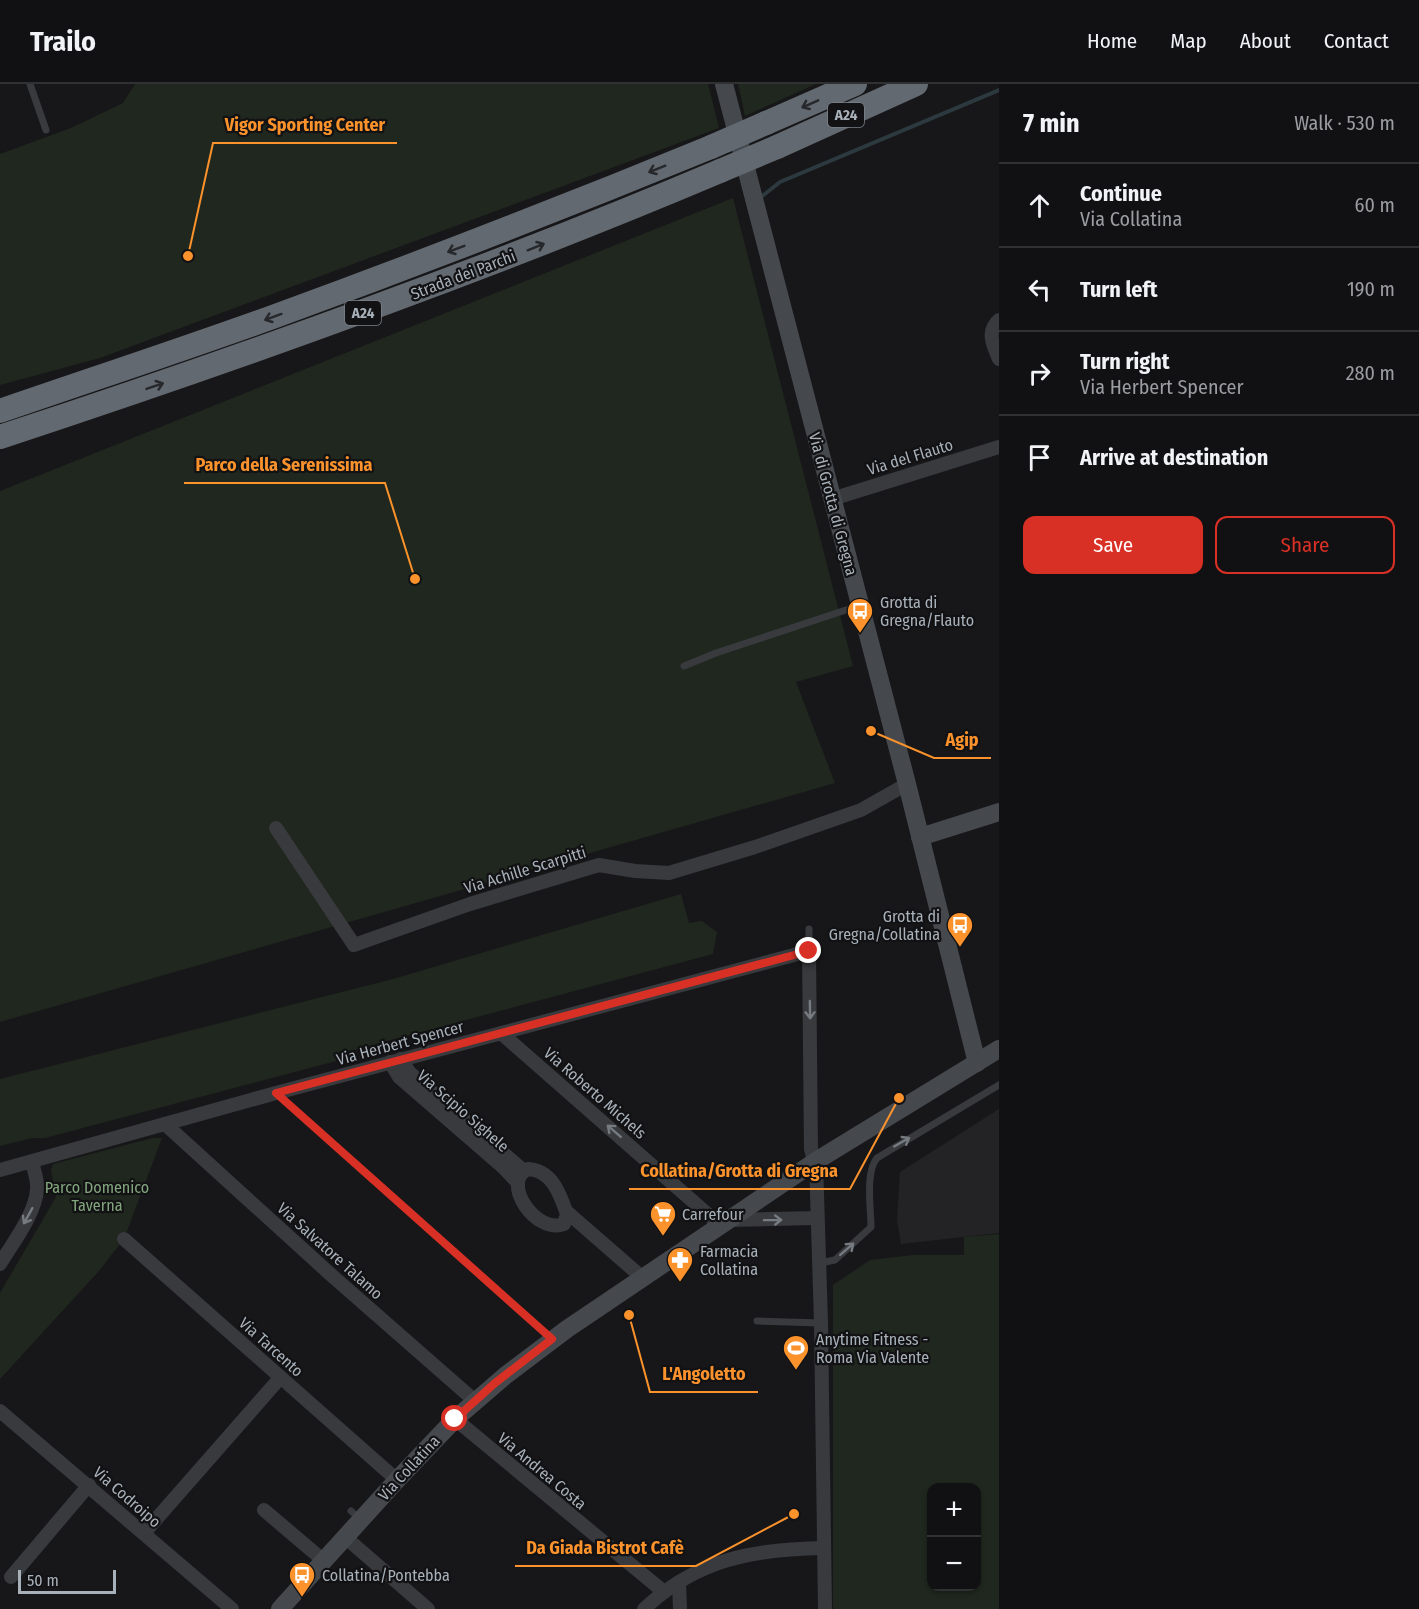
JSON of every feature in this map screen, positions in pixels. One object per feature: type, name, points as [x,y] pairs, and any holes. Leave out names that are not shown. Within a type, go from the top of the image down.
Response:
[{"type":"highway","name":"Strada dei Parchi","points":[[0,411],[400,270],[711,147],[855,84]]},
{"type":"highway","name":"Strada dei Parchi","points":[[0,437],[388,304],[720,171],[916,84]]},
{"type":"highway","points":[[0,404],[66,388]]},
{"type":"highway","points":[[0,450],[125,396]]},
{"type":"street","name":"Via di Grotta di Gregna","points":[[724,84],[907,784],[977,1063]]},
{"type":"street","points":[[999,320],[994,325],[991,335],[999,359]]},
{"type":"street","name":"Via del Flauto","points":[[832,499],[999,447]]},
{"type":"street","name":"Via Achille Scarpitti","points":[[276,828],[354,945],[470,904],[599,865],[635,871],[669,873],[755,847],[861,810],[907,784]]},
{"type":"street","points":[[920,837],[999,812]]},
{"type":"street","points":[[809,951],[811,1149],[816,1161],[821,1323],[825,1609]]},
{"type":"street","name":"Via Herbert Spencer","points":[[0,1170],[276,1093],[809,951]]},
{"type":"street","name":"Via Roberto Michels","points":[[501,1033],[725,1223]]},
{"type":"street","name":"Via Collatina","points":[[280,1609],[345,1537],[356,1515],[397,1480],[475,1401],[552,1339],[816,1161],[999,1049]]},
{"type":"street","name":"Via Scipio Sighele","points":[[396,1061],[399,1077],[504,1168],[521,1177]]},
{"type":"street","name":"Via Salvatore Talamo","points":[[165,1124],[329,1273],[475,1401]]},
{"type":"street","points":[[0,1264],[36,1198],[37,1183],[32,1162]]},
{"type":"street","name":"Via Scipio Sighele","points":[[521,1177],[536,1170],[548,1176],[565,1218],[640,1281]]},
{"type":"street","name":"Via Scipio Sighele","points":[[521,1177],[520,1197],[534,1216],[550,1225],[565,1218]]},
{"type":"street","points":[[725,1223],[817,1218]]},
{"type":"street","name":"Via Tarcento","points":[[124,1239],[397,1480]]},
{"type":"street","points":[[144,1533],[280,1378]]},
{"type":"street","name":"Via Codroipo","points":[[0,1411],[232,1609]]},
{"type":"street","name":"Via Andrea Costa","points":[[455,1419],[664,1592]]},
{"type":"street","points":[[11,1577],[89,1485]]},
{"type":"street","points":[[264,1510],[324,1561]]},
{"type":"street","points":[[345,1537],[428,1609]]},
{"type":"street","points":[[644,1609],[679,1582],[705,1568],[746,1554],[769,1550],[824,1548]]},
{"type":"street","points":[[679,1582],[680,1609]]},
{"type":"lane","points":[[30,84],[46,129]]},
{"type":"lane","points":[[684,666],[716,653],[860,606]]},
{"type":"lane","points":[[809,928],[809,951]]},
{"type":"lane","points":[[819,1263],[835,1260],[871,1227],[870,1172],[877,1158],[999,1087]]},
{"type":"lane","points":[[276,1093],[552,1339]]},
{"type":"lane","points":[[757,1321],[821,1323]]},
{"type":"shaded area","points":[[999,1109],[999,1233],[901,1244],[897,1220],[900,1172]]},
{"type":"green space","points":[[135,84],[708,84],[719,128],[100,358],[0,385],[0,154],[71,128],[123,103]]},
{"type":"green space","points":[[738,84],[816,84],[745,116]]},
{"type":"green space","points":[[733,198],[853,666],[796,682],[835,783],[0,1022],[0,491]]},
{"type":"green space","points":[[681,894],[689,923],[702,921],[717,932],[713,954],[343,1053],[344,1059],[45,1138],[32,1138],[0,1146],[0,1079],[393,979]]},
{"type":"green space","name":"Parco Domenico Taverna","points":[[153,1138],[162,1138],[124,1239],[98,1272],[0,1379],[0,1293],[56,1197],[51,1170],[53,1164]]},
{"type":"green space","points":[[999,1234],[999,1609],[833,1609],[833,1285],[870,1260],[913,1255],[964,1255],[964,1237]]},
{"type":"waterway","points":[[761,197],[780,182],[999,90]]},
{"type":"place","name":"Vigor Sporting Center","points":[[188,256]]},
{"type":"place","name":"Parco della Serenissima","points":[[415,579]]},
{"type":"place","name":"Grotta di Gregna/Flauto","points":[[860,634]]},
{"type":"place","name":"Agip","points":[[871,731]]},
{"type":"place","name":"Grotta di Gregna/Collatina","points":[[960,948]]},
{"type":"place","name":"Collatina/Grotta di Gregna","points":[[899,1098]]},
{"type":"place","name":"Carrefour","points":[[663,1237]]},
{"type":"place","name":"Farmacia Collatina","points":[[680,1283]]},
{"type":"place","name":"L'Angoletto","points":[[629,1315]]},
{"type":"place","name":"Anytime Fitness - Roma Via Valente","points":[[796,1371]]},
{"type":"place","name":"Da Giada Bistrot Cafè","points":[[794,1514]]},
{"type":"place","name":"Collatina/Pontebba","points":[[302,1598]]},
{"type":"route","points":[[455,1419],[495,1383],[552,1339],[276,1093],[726,975],[809,951]]}]
